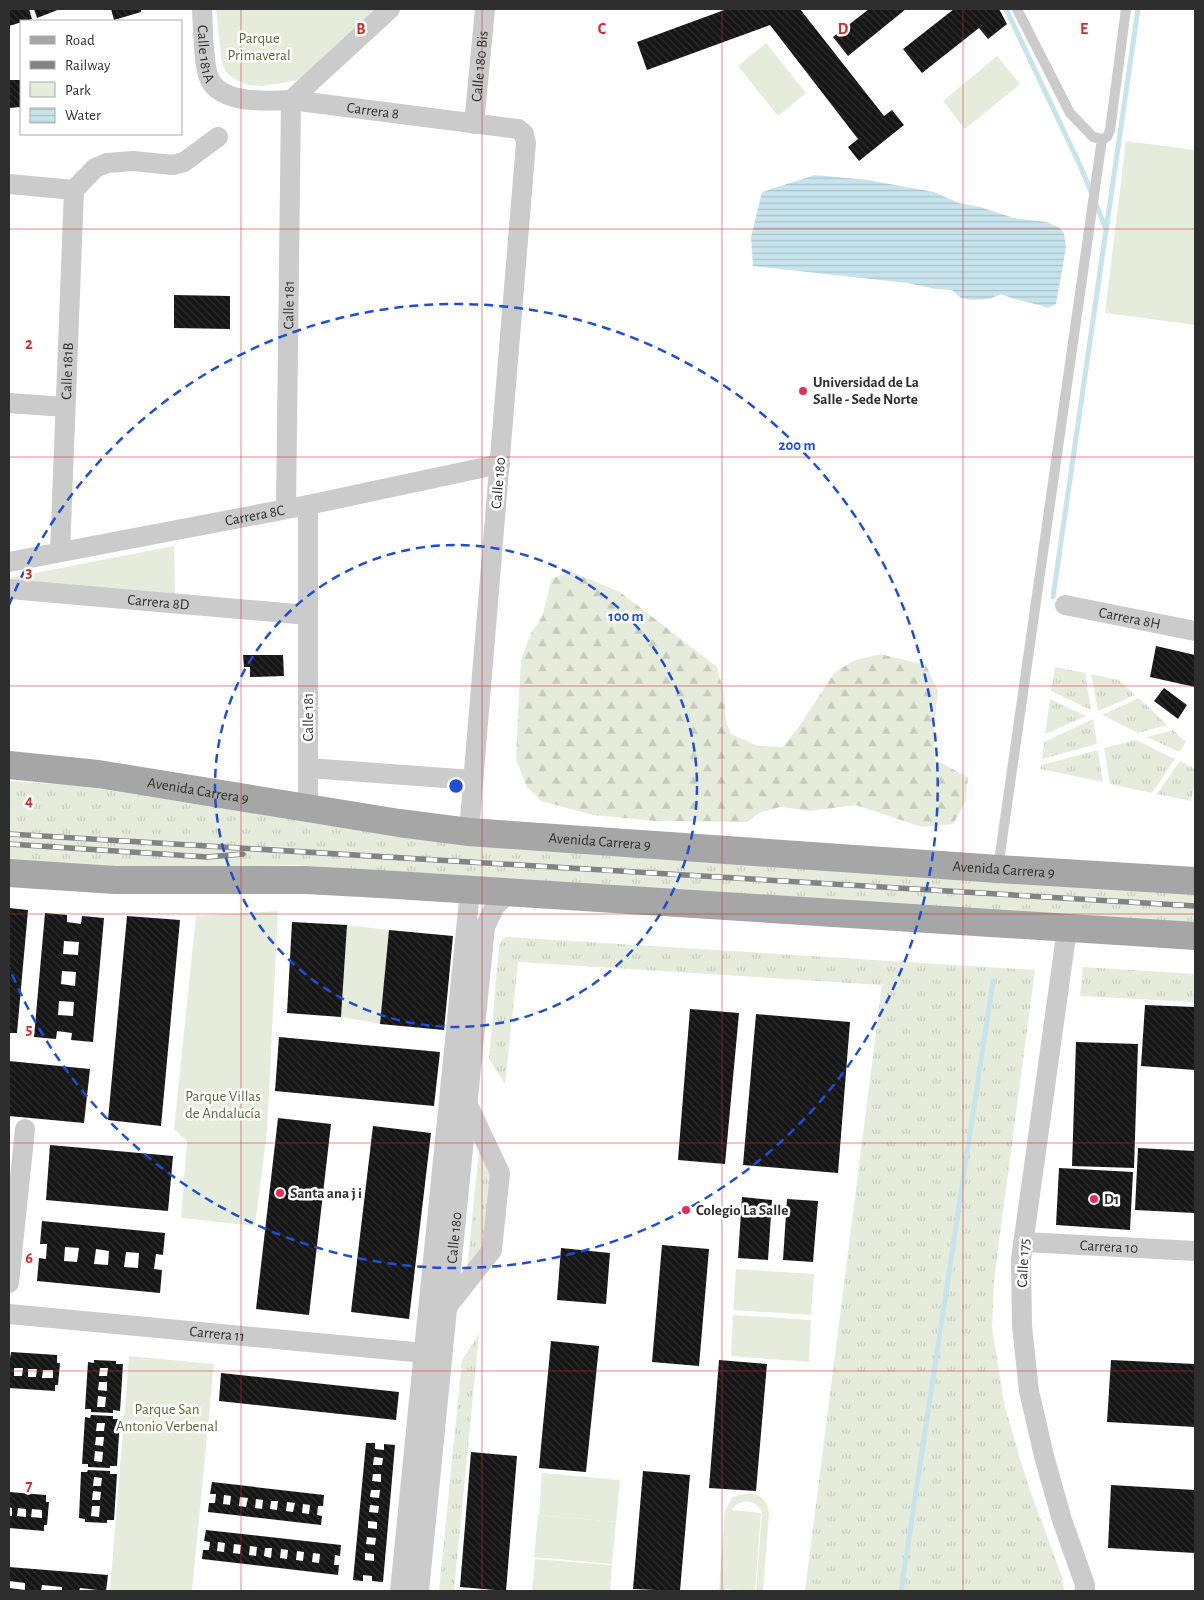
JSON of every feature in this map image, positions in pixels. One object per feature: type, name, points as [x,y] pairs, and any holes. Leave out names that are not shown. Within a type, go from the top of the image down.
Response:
[{"type":"main road","name":"Avenida Carrera 9","points":[[9,765],[98,774],[469,832],[1195,881]]},
{"type":"main road","points":[[9,873],[115,880],[306,880],[1195,936]]},
{"type":"street","name":"Calle 181A","points":[[202,9],[207,73],[214,88],[222,92]]},
{"type":"street","points":[[291,100],[390,9]]},
{"type":"street","name":"Calle 180 Bis","points":[[474,124],[485,9]]},
{"type":"street","name":"Carrera 8","points":[[222,92],[230,97],[264,102],[291,100],[518,129],[524,134]]},
{"type":"street","name":"Calle 181","points":[[286,509],[291,100]]},
{"type":"street","name":"Calle 180","points":[[469,832],[526,143],[524,134]]},
{"type":"street","points":[[9,184],[74,190],[95,168],[107,163],[133,161],[173,166],[184,162],[218,137]]},
{"type":"street","name":"Calle 181B","points":[[60,552],[74,190]]},
{"type":"street","points":[[9,403],[65,407]]},
{"type":"street","name":"Carrera 8C","points":[[9,562],[308,505],[500,464]]},
{"type":"street","name":"Calle 181","points":[[308,505],[308,808]]},
{"type":"street","name":"Carrera 8D","points":[[9,589],[308,615]]},
{"type":"street","name":"Carrera 8H","points":[[1065,605],[1195,631]]},
{"type":"street","points":[[308,768],[473,780]]},
{"type":"street","name":"Calle 180","points":[[400,1591],[470,890]]},
{"type":"street","name":"Calle 180","points":[[419,1591],[485,928],[495,906],[508,893]]},
{"type":"street","name":"Calle 175","points":[[1067,929],[1021,1259],[1022,1326],[1029,1391],[1044,1456],[1062,1520],[1085,1585],[1085,1591]]},
{"type":"street","points":[[447,1308],[492,1250],[500,1173],[467,1103]]},
{"type":"street","points":[[9,1283],[24,1129]]},
{"type":"street","name":"Carrera 10","points":[[1024,1242],[1195,1251]]},
{"type":"street","name":"Carrera 11","points":[[9,1314],[424,1354]]},
{"type":"lane","points":[[1017,9],[1070,113],[1093,137],[1102,139],[1107,137],[1110,130],[1126,9]]},
{"type":"lane","points":[[998,869],[1096,170],[1102,139]]},
{"type":"green space","name":"Parque Primaveral","points":[[216,9],[377,9],[299,80],[263,86],[248,85],[234,79],[227,73],[222,64]]},
{"type":"green space","points":[[766,43],[806,93],[778,116],[738,66]]},
{"type":"green space","points":[[997,56],[1020,84],[965,129],[943,101]]},
{"type":"green space","points":[[1126,141],[1195,150],[1195,325],[1105,313]]},
{"type":"green space","points":[[174,546],[175,594],[9,584],[9,578]]},
{"type":"green space","points":[[572,572],[620,592],[717,667],[724,693],[726,722],[731,734],[758,746],[783,747],[798,728],[835,672],[853,661],[880,654],[926,665],[938,691],[934,728],[935,760],[968,777],[966,801],[953,824],[922,827],[856,805],[810,811],[780,807],[761,812],[747,822],[656,821],[593,815],[541,801],[527,787],[516,759],[521,660],[531,633],[542,617],[552,578]]},
{"type":"green space","points":[[1055,667],[1085,673],[1091,710],[1051,691]]},
{"type":"green space","points":[[1091,674],[1119,680],[1135,695],[1098,711]]},
{"type":"green space","points":[[1139,698],[1167,725],[1138,733],[1102,715]]},
{"type":"green space","points":[[1050,699],[1086,716],[1045,734]]},
{"type":"green space","points":[[1093,719],[1097,744],[1042,759],[1044,742]]},
{"type":"green space","points":[[1173,730],[1186,742],[1179,752],[1147,737]]},
{"type":"green space","points":[[1136,740],[1175,759],[1152,793],[1110,784],[1104,748]]},
{"type":"green space","points":[[1098,750],[1103,782],[1040,769],[1041,765]]},
{"type":"green space","points":[[1180,761],[1195,769],[1191,801],[1157,794]]},
{"type":"green space","points":[[9,781],[83,786],[327,825],[1195,893],[1195,923],[297,865],[157,868],[77,866],[9,861]]},
{"type":"green space","name":"Parque Villas de Andalucía","points":[[278,911],[267,1132],[255,1226],[181,1218],[187,1141],[174,1129],[196,916]]},
{"type":"green space","points":[[347,925],[389,930],[380,1024],[341,1017]]},
{"type":"green space","points":[[506,937],[1035,970],[994,1282],[992,1329],[1005,1407],[1027,1482],[1063,1579],[1064,1591],[805,1591],[882,985],[518,962],[505,1084],[489,1059],[499,946]]},
{"type":"green space","points":[[1083,967],[1195,974],[1195,1002],[1080,996]]},
{"type":"green space","points":[[479,1150],[493,1174],[485,1249],[467,1269]]},
{"type":"green space","points":[[736,1269],[814,1274],[811,1315],[733,1310]]},
{"type":"green space","points":[[733,1315],[811,1320],[809,1362],[731,1356]]},
{"type":"green space","points":[[479,1334],[454,1591],[439,1591],[462,1360]]},
{"type":"green space","name":"Parque San Antonio Verbenal","points":[[129,1356],[214,1364],[192,1591],[110,1591]]},
{"type":"green space","points":[[542,1473],[620,1480],[616,1522],[539,1515]]},
{"type":"green space","points":[[749,1493],[763,1499],[769,1513],[763,1591],[756,1591],[762,1512],[752,1502],[743,1502],[739,1503],[732,1510],[761,1513],[755,1591],[726,1589],[726,1591],[719,1591],[725,1510],[733,1497]]},
{"type":"green space","points":[[538,1515],[616,1522],[612,1564],[534,1557]]},
{"type":"green space","points":[[535,1559],[612,1565],[610,1591],[532,1591]]},
{"type":"water","points":[[815,175],[868,180],[934,192],[959,203],[980,207],[1014,218],[1047,222],[1060,228],[1064,233],[1066,247],[1056,304],[1048,308],[1001,294],[990,299],[972,300],[961,298],[952,290],[907,283],[753,266],[751,237],[762,192]]},
{"type":"building","points":[[9,9],[29,9],[32,19],[20,20],[20,23],[9,26]]},
{"type":"building","points":[[34,9],[60,9],[37,18]]},
{"type":"building","points":[[111,9],[141,9],[141,12],[114,20]]},
{"type":"building","points":[[727,9],[800,9],[884,116],[892,110],[904,125],[859,161],[848,147],[858,139],[770,25],[647,70],[637,42]]},
{"type":"building","points":[[869,9],[906,9],[848,56],[833,37]]},
{"type":"building","points":[[954,9],[999,9],[1007,24],[988,39],[979,28],[922,73],[903,49]]},
{"type":"building","points":[[9,80],[20,80],[20,107],[9,108]]},
{"type":"building","points":[[174,295],[230,296],[230,329],[174,328]]},
{"type":"building","points":[[1156,646],[1195,655],[1195,687],[1150,677]]},
{"type":"building","points":[[243,655],[283,655],[284,676],[250,677],[250,667],[244,667]]},
{"type":"building","points":[[1164,688],[1187,705],[1178,719],[1154,701]]},
{"type":"building","points":[[9,908],[28,910],[17,1033],[9,1033]]},
{"type":"building","points":[[45,913],[67,915],[67,922],[81,924],[82,916],[104,918],[93,1042],[71,1040],[72,1033],[57,1031],[56,1039],[34,1037]],"holes":[[[64,941],[79,942],[78,955],[63,954]],[[62,971],[76,972],[75,986],[61,984]],[[59,1001],[74,1002],[73,1016],[58,1015]]]},
{"type":"building","points":[[127,916],[180,920],[161,1126],[108,1120]]},
{"type":"building","points":[[292,922],[347,925],[341,1017],[287,1013]]},
{"type":"building","points":[[389,930],[453,936],[444,1030],[380,1024]]},
{"type":"building","points":[[1145,1005],[1195,1007],[1195,1070],[1141,1066]]},
{"type":"building","points":[[690,1009],[739,1013],[725,1164],[678,1160]]},
{"type":"building","points":[[756,1014],[850,1022],[838,1173],[743,1165]]},
{"type":"building","points":[[279,1037],[440,1052],[434,1106],[275,1091]]},
{"type":"building","points":[[1076,1042],[1138,1044],[1134,1168],[1072,1166]]},
{"type":"building","points":[[9,1061],[90,1069],[84,1123],[9,1116]]},
{"type":"building","points":[[278,1118],[331,1124],[309,1315],[256,1309]]},
{"type":"building","points":[[373,1126],[431,1133],[409,1319],[351,1312]]},
{"type":"building","points":[[50,1145],[173,1156],[168,1211],[46,1200]]},
{"type":"building","points":[[1138,1148],[1195,1151],[1195,1213],[1135,1210]]},
{"type":"building","name":"D1","points":[[1059,1168],[1133,1172],[1130,1230],[1056,1225]]},
{"type":"building","points":[[742,1197],[772,1200],[768,1260],[738,1258]]},
{"type":"building","points":[[787,1199],[818,1201],[813,1262],[783,1260]]},
{"type":"building","points":[[42,1221],[165,1233],[163,1255],[156,1254],[154,1269],[162,1270],[160,1293],[37,1281],[39,1258],[46,1259],[47,1244],[40,1244]],"holes":[[[65,1247],[79,1248],[77,1262],[64,1261]],[[96,1249],[109,1251],[108,1265],[94,1264]],[[126,1252],[139,1253],[138,1268],[124,1267]]]},
{"type":"building","points":[[662,1245],[709,1249],[699,1366],[652,1362]]},
{"type":"building","points":[[561,1248],[610,1253],[606,1304],[557,1300]]},
{"type":"building","points":[[551,1341],[599,1346],[586,1472],[539,1468]]},
{"type":"building","points":[[11,1352],[57,1355],[57,1363],[60,1363],[58,1385],[55,1385],[55,1391],[9,1388]],"holes":[[[14,1368],[23,1368],[22,1376],[14,1376]],[[28,1369],[37,1369],[36,1377],[28,1377]],[[43,1370],[53,1370],[53,1378],[42,1378]]]},
{"type":"building","points":[[94,1360],[116,1361],[116,1364],[123,1364],[120,1411],[113,1410],[113,1413],[91,1412],[91,1409],[85,1409],[88,1362],[94,1363]],"holes":[[[100,1368],[108,1368],[107,1376],[99,1376]],[[99,1382],[107,1382],[107,1391],[98,1390]],[[98,1396],[106,1397],[105,1407],[97,1407]]]},
{"type":"building","points":[[719,1360],[767,1364],[756,1491],[709,1488]]},
{"type":"building","points":[[1111,1360],[1195,1364],[1195,1427],[1107,1422]]},
{"type":"building","points":[[221,1373],[399,1392],[396,1420],[219,1401]]},
{"type":"building","points":[[91,1415],[113,1416],[113,1419],[120,1419],[117,1466],[110,1466],[110,1468],[88,1467],[88,1464],[82,1464],[85,1417],[90,1418]],"holes":[[[97,1423],[105,1423],[104,1431],[96,1431]],[[96,1437],[104,1437],[103,1446],[95,1445]],[[95,1451],[103,1452],[102,1462],[94,1461]]]},
{"type":"building","points":[[366,1443],[375,1443],[375,1449],[384,1450],[384,1444],[395,1445],[383,1582],[372,1581],[372,1576],[363,1575],[363,1581],[353,1580]],"holes":[[[374,1457],[383,1458],[382,1465],[373,1465]],[[373,1474],[381,1474],[381,1482],[372,1481]],[[371,1490],[380,1490],[379,1498],[370,1497]],[[370,1505],[379,1506],[378,1513],[369,1512]],[[368,1521],[377,1522],[377,1529],[368,1528]],[[367,1537],[376,1538],[375,1545],[366,1544]],[[365,1553],[374,1554],[374,1561],[365,1560]]]},
{"type":"building","points":[[471,1452],[517,1456],[506,1591],[460,1587]]},
{"type":"building","points":[[88,1470],[110,1471],[110,1474],[117,1474],[114,1520],[107,1520],[107,1523],[85,1522],[85,1519],[79,1518],[81,1472],[87,1472]],"holes":[[[94,1477],[102,1478],[101,1486],[93,1486]],[[93,1491],[101,1492],[100,1500],[92,1500]],[[92,1506],[100,1506],[99,1517],[91,1516]]]},
{"type":"building","points":[[643,1471],[690,1475],[680,1591],[633,1589]]},
{"type":"building","points":[[212,1482],[324,1495],[323,1506],[318,1506],[317,1515],[322,1516],[321,1525],[208,1512],[209,1503],[215,1503],[216,1494],[210,1494]],"holes":[[[224,1495],[231,1496],[230,1505],[223,1504]],[[240,1497],[248,1498],[246,1507],[239,1506]],[[256,1499],[263,1500],[262,1509],[255,1508]],[[271,1501],[278,1501],[277,1510],[270,1509]],[[287,1502],[295,1503],[293,1512],[286,1511]],[[303,1504],[310,1505],[309,1514],[302,1513]]]},
{"type":"building","points":[[1111,1485],[1195,1490],[1195,1553],[1108,1548]]},
{"type":"building","points":[[9,1492],[46,1495],[46,1502],[49,1502],[47,1525],[44,1525],[44,1531],[9,1528],[9,1516],[12,1516],[12,1508],[9,1507]],"holes":[[[18,1508],[26,1509],[26,1517],[17,1516]],[[32,1509],[42,1510],[42,1518],[31,1517]]]},
{"type":"building","points":[[206,1530],[341,1545],[340,1556],[335,1555],[334,1565],[339,1565],[338,1575],[202,1559],[203,1550],[209,1550],[210,1542],[204,1541]],"holes":[[[218,1542],[225,1543],[224,1552],[217,1551]],[[234,1544],[241,1545],[240,1554],[233,1553]],[[250,1546],[257,1547],[256,1556],[249,1555]],[[265,1548],[272,1548],[271,1558],[264,1556]],[[281,1549],[288,1550],[287,1559],[280,1558]],[[297,1551],[304,1552],[303,1561],[296,1560]],[[313,1553],[320,1554],[319,1563],[312,1562]]]},
{"type":"building","points":[[9,1567],[108,1575],[106,1591],[80,1588],[79,1591],[62,1591],[62,1587],[42,1585],[41,1591],[9,1591],[9,1588],[25,1590],[25,1583],[9,1581]]},
{"type":"waterway","points":[[1006,9],[1092,194]]},
{"type":"waterway","points":[[1053,597],[1138,9]]},
{"type":"waterway","points":[[1095,202],[1106,229]]},
{"type":"waterway","points":[[901,1591],[993,981]]},
{"type":"railway","points":[[9,834],[1195,906]]},
{"type":"railway","points":[[9,844],[207,857],[243,854]]},
{"type":"place","name":"Universidad de La Salle - Sede Norte","points":[[803,391]]},
{"type":"place","name":"Santa ana j i","points":[[280,1193]]},
{"type":"place","name":"D1","points":[[1094,1199]]},
{"type":"place","name":"Colegio La Salle","points":[[686,1210]]}]
